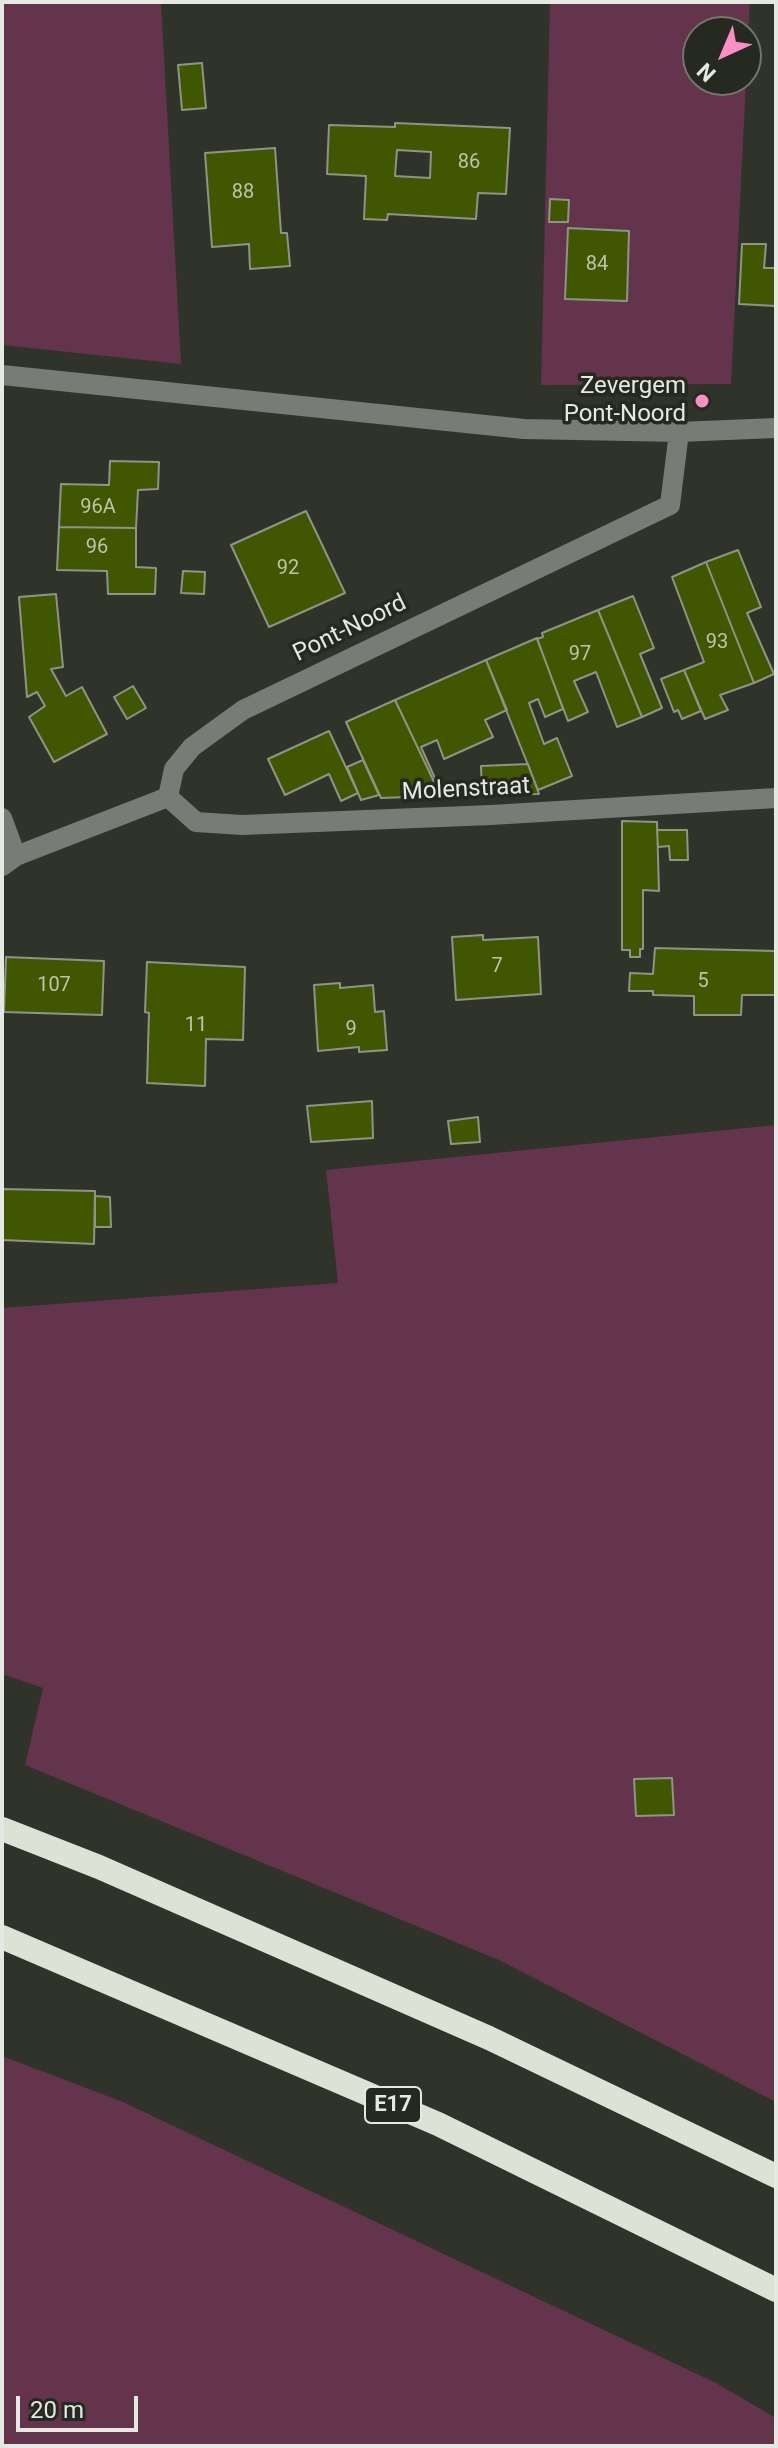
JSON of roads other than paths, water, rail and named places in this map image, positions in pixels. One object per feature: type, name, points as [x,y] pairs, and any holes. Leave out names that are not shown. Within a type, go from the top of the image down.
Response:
[{"type":"highway","points":[[2,1829],[99,1867],[489,2038],[776,2176]]},
{"type":"highway","name":"E17","points":[[2,1937],[438,2124],[776,2290]]},
{"type":"street","points":[[2,375],[524,429],[679,432],[776,428]]},
{"type":"street","name":"Pont-Noord","points":[[168,797],[174,769],[192,747],[243,710],[670,505],[679,432]]},
{"type":"street","points":[[2,818],[9,861],[168,797]]},
{"type":"street","name":"Molenstraat","points":[[168,797],[196,822],[242,825],[475,816],[776,798]]},
{"type":"place","name":"Zevergem Pont-Noord","points":[[702,401]]}]
